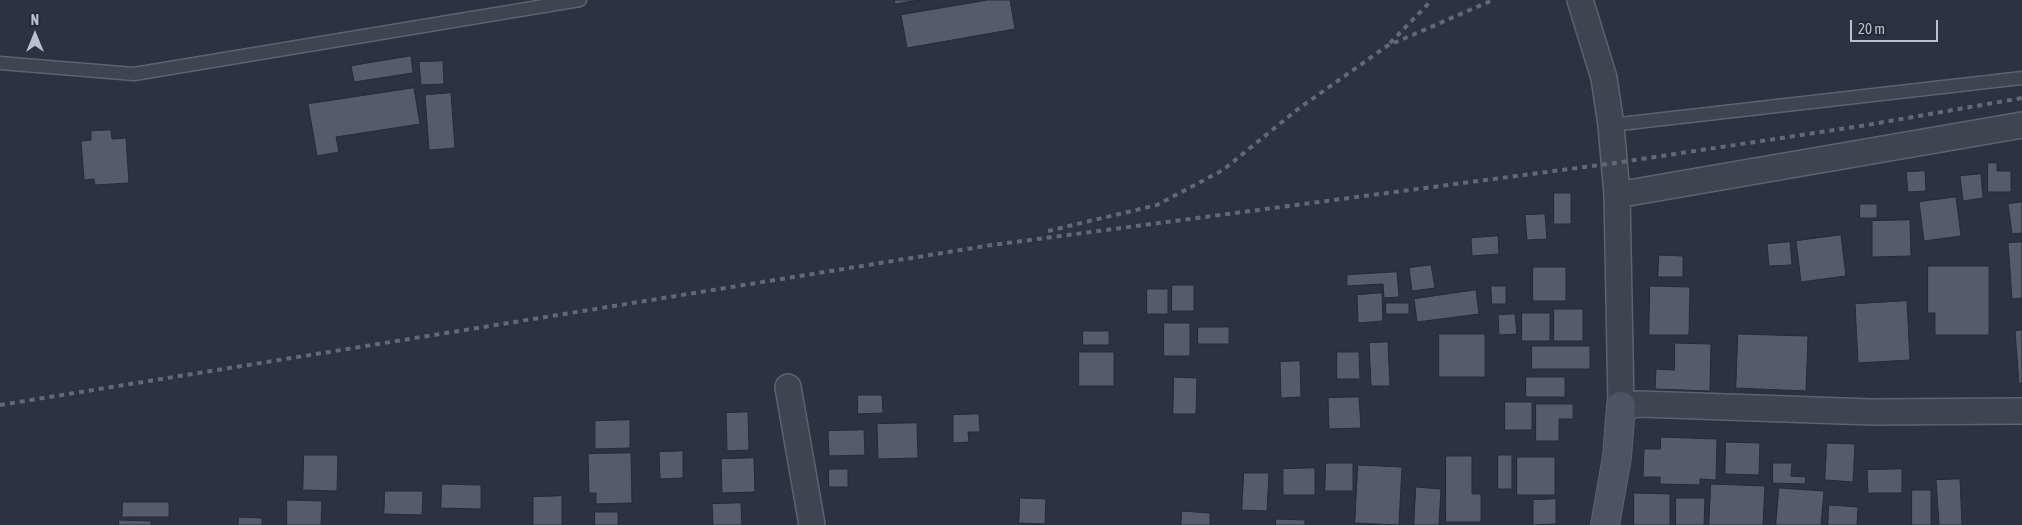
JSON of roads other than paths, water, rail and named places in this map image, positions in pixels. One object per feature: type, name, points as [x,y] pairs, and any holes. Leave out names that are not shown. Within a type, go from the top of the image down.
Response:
[{"type":"street","points":[[1580,0],[1604,78],[1611,125],[1617,194],[1621,406],[1617,458],[1605,525]]},
{"type":"street","points":[[1617,194],[2022,125]]},
{"type":"street","points":[[788,387],[812,525]]},
{"type":"street","points":[[1621,406],[1640,404],[1872,412],[2022,411]]},
{"type":"lane","points":[[0,63],[134,74],[580,0]]},
{"type":"lane","points":[[1611,125],[2022,78]]},
{"type":"railway","points":[[1390,43],[1432,0]]},
{"type":"railway","points":[[1048,231],[1157,205],[1223,170],[1298,109],[1387,46],[1493,0]]},
{"type":"railway","points":[[0,405],[992,245],[1615,163],[1861,126],[2022,98]]}]
